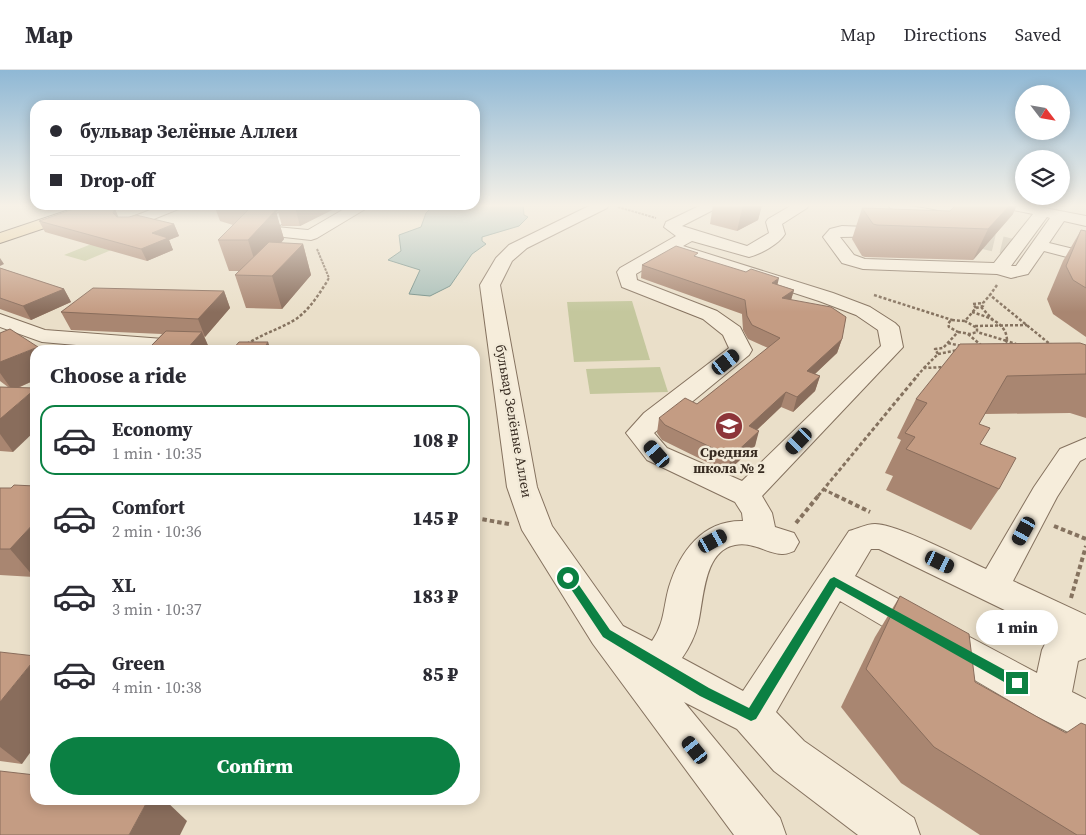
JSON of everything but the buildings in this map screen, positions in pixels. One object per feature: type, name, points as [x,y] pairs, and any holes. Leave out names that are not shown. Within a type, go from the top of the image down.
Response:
[{"type":"street","name":"бульвар Зелёные Аллеи","points":[[528,241],[510,251],[502,260],[490,285],[522,487],[538,530],[606,634],[763,835]]},
{"type":"street","points":[[674,241],[669,247],[626,272],[629,283],[710,315],[732,332],[741,350],[653,419],[639,433],[657,454],[746,495],[772,538]]},
{"type":"street","points":[[716,241],[748,252],[768,241]]},
{"type":"street","points":[[834,241],[848,259],[862,264],[1017,272],[1022,270],[1043,241]]},
{"type":"street","points":[[1004,270],[1006,258],[1020,241]]},
{"type":"street","points":[[1040,245],[1086,257]]},
{"type":"street","points":[[669,247],[826,297],[863,311],[888,327],[892,347],[746,495]]},
{"type":"street","points":[[0,320],[42,336],[156,345]]},
{"type":"street","points":[[993,587],[1032,516],[1070,454],[1086,446]]},
{"type":"street","points":[[658,664],[680,626],[687,583],[698,558],[713,541],[727,533],[749,532],[772,538]]},
{"type":"street","points":[[751,715],[860,540],[872,536],[892,541],[993,587],[1083,638]]},
{"type":"street","points":[[834,582],[1086,721]]},
{"type":"street","points":[[606,634],[704,692],[751,715],[789,756],[897,835]]},
{"type":"street","points":[[1050,702],[1061,650],[1083,638]]},
{"type":"path","points":[[246,345],[260,334],[291,322],[316,299],[328,278],[313,241]]},
{"type":"path","points":[[981,308],[1004,270]]},
{"type":"path","points":[[990,294],[1053,346]]},
{"type":"path","points":[[976,308],[973,304],[983,303]]},
{"type":"path","points":[[965,321],[976,308],[981,308],[1001,326],[1007,336],[1007,341]]},
{"type":"path","points":[[972,312],[994,320]]},
{"type":"path","points":[[1023,346],[977,332],[968,334],[958,332],[949,327],[949,322],[952,320],[965,321],[975,326],[1026,325]]},
{"type":"path","points":[[975,326],[977,332]]},
{"type":"path","points":[[938,354],[935,349],[943,348],[958,332]]},
{"type":"path","points":[[968,334],[984,349],[979,349]]},
{"type":"path","points":[[995,348],[1002,346],[1007,341]]},
{"type":"path","points":[[772,538],[798,520],[924,368],[938,354],[964,348],[948,343]]},
{"type":"path","points":[[943,348],[948,351]]},
{"type":"path","points":[[924,368],[951,367]]},
{"type":"path","points":[[1032,516],[1086,539]]},
{"type":"green space","points":[[100,241],[134,241],[85,261],[64,255]]},
{"type":"green space","points":[[632,301],[650,360],[574,362],[567,302]]},
{"type":"green space","points":[[660,367],[668,392],[590,394],[586,369]]},
{"type":"water","points":[[400,241],[482,241],[486,244],[472,254],[450,286],[430,296],[409,294],[420,270],[388,260],[401,251]]},
{"type":"tunnel","points":[[985,241],[1015,248]]},
{"type":"place","name":"Средняя школа № 2","points":[[729,426]]},
{"type":"route","points":[[568,578],[606,634],[704,692],[751,715],[834,582],[1017,683]]}]
